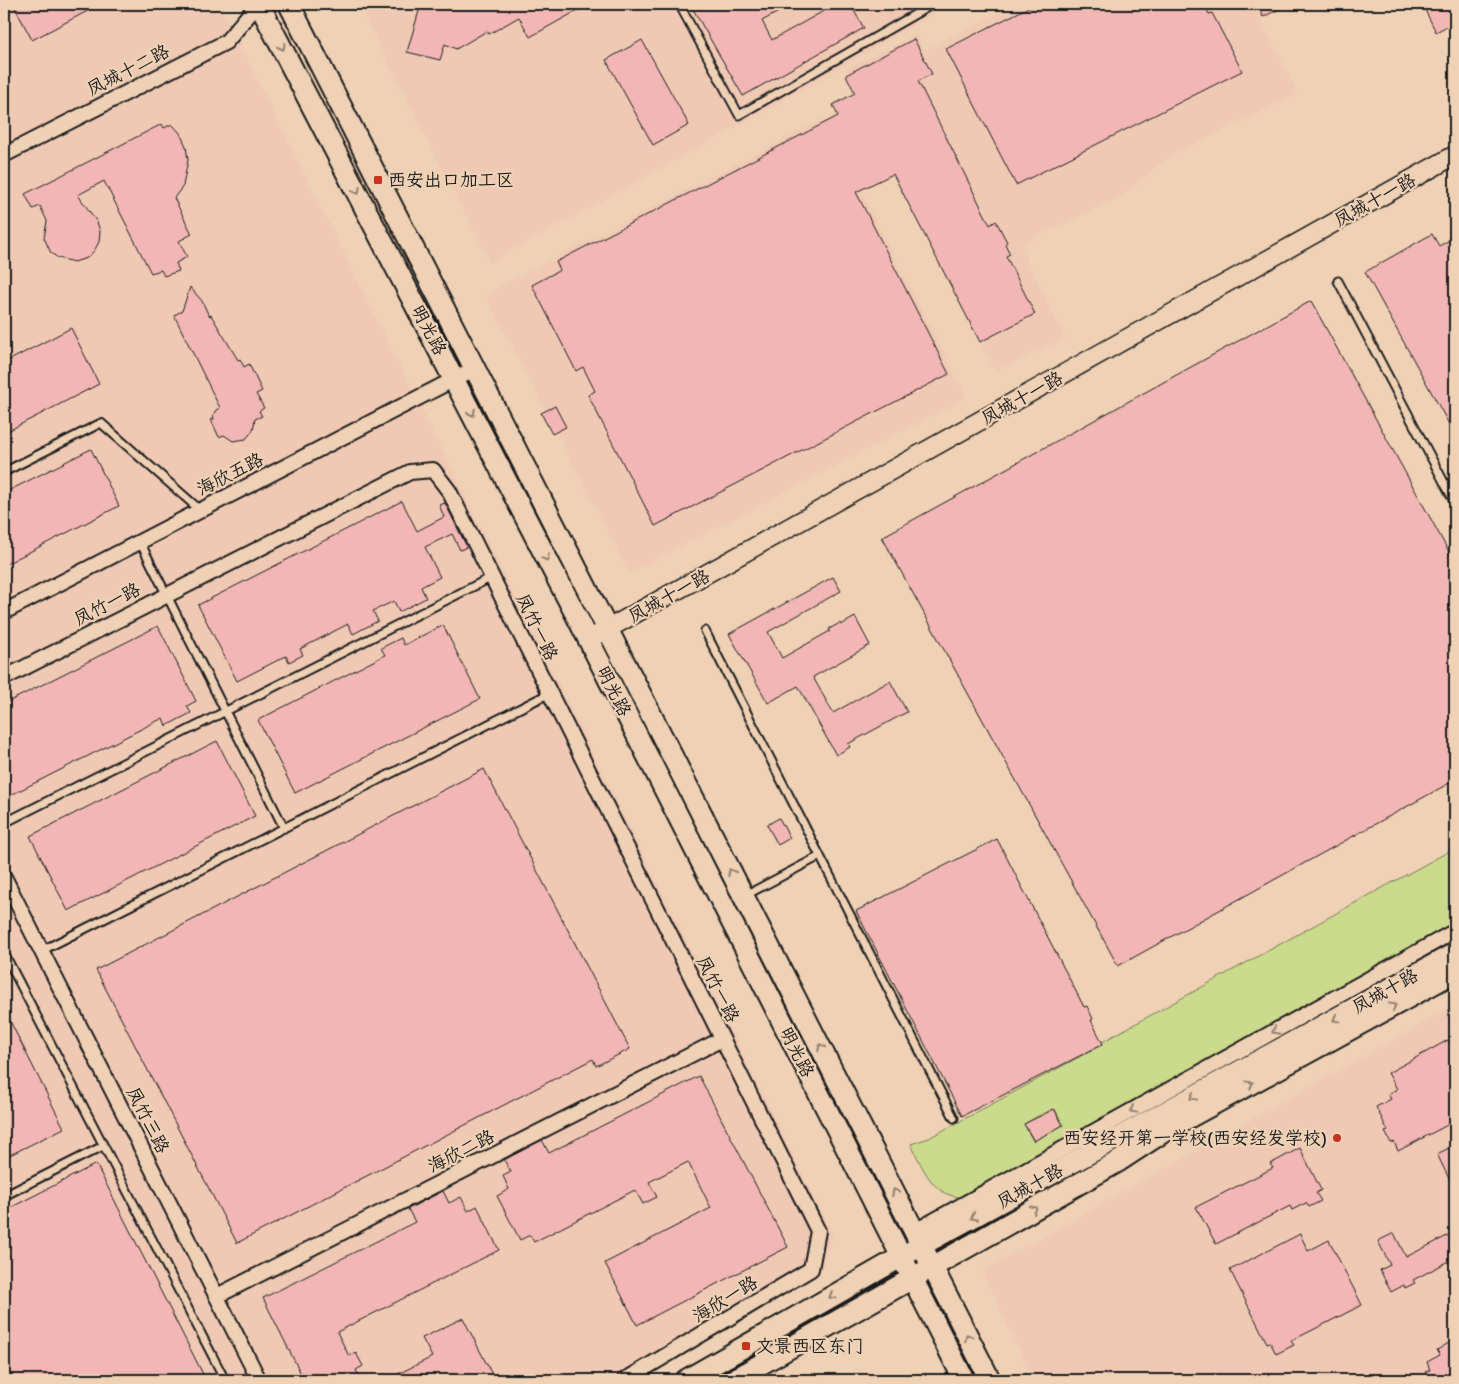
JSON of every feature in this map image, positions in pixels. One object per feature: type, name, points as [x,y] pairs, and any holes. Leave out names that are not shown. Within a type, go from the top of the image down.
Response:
[{"type":"main road","name":"明光路","points":[[259,4],[455,380],[964,1380]]},
{"type":"main road","name":"明光路","points":[[289,4],[990,1380]]},
{"type":"main road","name":"凤城十路","points":[[686,1380],[901,1257],[918,1238],[1455,953]]},
{"type":"main road","name":"凤城十路","points":[[733,1380],[1119,1161],[1168,1129],[1455,972]]},
{"type":"street","name":"凤城十二路","points":[[4,155],[226,42],[259,4]]},
{"type":"street","name":"凤城十一路","points":[[588,640],[1455,155]]},
{"type":"street","name":"海欣五路","points":[[4,612],[474,369]]},
{"type":"street","name":"凤竹一路","points":[[4,678],[410,472],[433,470],[449,491],[818,1231]]},
{"type":"street","name":"凤竹三路","points":[[4,877],[259,1380]]},
{"type":"street","points":[[918,1238],[1455,932]]},
{"type":"street","name":"海欣二路","points":[[216,1296],[722,1039]]},
{"type":"street","name":"海欣一路","points":[[625,1380],[812,1269],[818,1231]]},
{"type":"lane","points":[[679,4],[740,114],[933,4]]},
{"type":"lane","points":[[1338,281],[1455,503]]},
{"type":"lane","points":[[4,472],[101,423],[200,510]]},
{"type":"lane","points":[[140,542],[284,828]]},
{"type":"lane","points":[[4,823],[492,577]]},
{"type":"lane","points":[[705,632],[954,1118]]},
{"type":"lane","points":[[41,951],[550,693]]},
{"type":"lane","points":[[744,896],[820,856]]},
{"type":"lane","points":[[4,952],[225,1380]]},
{"type":"lane","points":[[4,1196],[104,1146]]},
{"type":"shaded area","points":[[4,4],[220,4],[833,1235],[818,1276],[637,1380],[4,1380]]},
{"type":"shaded area","points":[[369,4],[951,4],[729,131],[490,263],[361,9]]},
{"type":"shaded area","points":[[1016,4],[1253,4],[1298,94],[1168,157],[1124,195],[1020,245],[1065,338],[995,372],[846,69],[916,35],[924,50]]},
{"type":"shaded area","points":[[823,119],[967,398],[629,573],[485,294]]},
{"type":"shaded area","name":"西安经开第一学校(西安经发学校)","points":[[1455,1005],[1455,1380],[1033,1380],[982,1271]]},
{"type":"green space","points":[[1455,848],[1455,928],[964,1197],[945,1193],[930,1180],[911,1144],[929,1138],[1103,1044],[1102,1042]],"holes":[[[1055,1109],[1063,1125],[1056,1129],[1047,1112]],[[1040,1115],[1049,1132],[1033,1141],[1024,1124]]]},
{"type":"building","points":[[13,4],[101,4],[32,40]]},
{"type":"building","points":[[421,4],[589,4],[530,37],[519,17],[489,34],[487,31],[456,49],[445,44],[440,60],[407,52]]},
{"type":"building","points":[[690,4],[793,4],[762,21],[772,40],[836,4],[850,4],[864,28],[743,96]]},
{"type":"building","points":[[1035,4],[1204,4],[1209,14],[1212,13],[1242,71],[1016,185],[946,49]]},
{"type":"building","points":[[1257,4],[1289,4],[1263,17]]},
{"type":"building","points":[[1422,4],[1455,4],[1455,22],[1436,32]]},
{"type":"building","points":[[914,39],[932,74],[918,81],[990,225],[996,221],[1007,242],[1005,244],[1010,254],[1006,256],[1035,314],[980,342],[893,174],[856,192],[949,374],[655,526],[588,395],[595,391],[583,367],[576,371],[532,285],[560,270],[556,262],[838,116],[833,105],[855,93],[846,75]]},
{"type":"building","points":[[642,40],[689,125],[653,145],[606,60]]},
{"type":"building","points":[[162,124],[164,128],[172,124],[180,133],[186,146],[188,160],[183,186],[174,198],[192,234],[179,241],[187,257],[176,263],[179,271],[164,276],[161,270],[151,273],[104,181],[78,195],[97,222],[100,231],[99,242],[94,251],[87,258],[74,262],[58,258],[51,253],[44,238],[47,221],[40,206],[33,209],[25,194]]},
{"type":"building","points":[[1432,234],[1439,246],[1455,237],[1455,435],[1365,272]]},
{"type":"building","points":[[190,287],[202,301],[209,316],[211,315],[238,360],[240,359],[244,367],[249,364],[262,391],[256,394],[264,408],[259,411],[262,416],[255,419],[253,430],[246,439],[233,441],[224,435],[219,437],[211,420],[214,419],[213,415],[216,410],[220,408],[174,315],[182,311]]},
{"type":"building","points":[[1311,301],[1455,563],[1455,780],[1118,966],[882,537]]},
{"type":"building","points":[[71,328],[99,384],[4,433],[4,363]]},
{"type":"building","points":[[555,406],[566,427],[552,434],[541,413]]},
{"type":"building","points":[[91,449],[119,506],[4,565],[4,493]]},
{"type":"building","points":[[402,501],[417,531],[444,517],[439,505],[445,503],[467,547],[460,550],[452,534],[425,547],[440,577],[421,587],[426,598],[399,612],[394,601],[373,611],[378,621],[353,634],[348,624],[300,649],[303,655],[289,662],[286,656],[237,681],[198,605]]},
{"type":"building","points":[[833,577],[841,591],[768,632],[782,658],[830,631],[829,629],[855,617],[870,645],[813,677],[833,713],[890,681],[907,712],[848,744],[850,747],[836,755],[798,686],[768,703],[729,634]]},
{"type":"building","points":[[443,625],[480,699],[295,793],[258,720],[385,655],[381,648],[401,638],[404,645]]},
{"type":"building","points":[[158,626],[196,701],[187,706],[191,713],[166,726],[163,718],[9,796],[7,793],[4,794],[4,704]]},
{"type":"building","points":[[217,741],[255,816],[68,911],[30,836]]},
{"type":"building","points":[[484,769],[630,1049],[596,1066],[593,1059],[237,1243],[96,970]]},
{"type":"building","points":[[779,818],[790,838],[778,845],[767,825]]},
{"type":"building","points":[[997,839],[1084,1007],[1087,1006],[1093,1019],[1091,1020],[1103,1044],[962,1116],[856,911]]},
{"type":"building","points":[[4,1009],[64,1128],[4,1158]]},
{"type":"building","points":[[1448,1040],[1455,1053],[1455,1121],[1398,1151],[1394,1142],[1391,1143],[1385,1132],[1388,1131],[1376,1107],[1391,1099],[1388,1094],[1397,1089],[1388,1073]]},
{"type":"building","points":[[699,1076],[788,1247],[637,1325],[605,1263],[711,1208],[688,1162],[649,1182],[657,1197],[643,1204],[635,1190],[534,1242],[530,1235],[520,1240],[497,1196],[509,1189],[503,1176],[511,1172],[504,1160],[542,1140],[549,1153]]},
{"type":"building","points":[[1054,1109],[1063,1125],[1034,1141],[1024,1124]]},
{"type":"building","points":[[1455,1145],[1455,1191],[1437,1154]]},
{"type":"building","points":[[1300,1148],[1321,1190],[1316,1193],[1321,1201],[1309,1207],[1306,1203],[1292,1210],[1290,1206],[1216,1244],[1196,1207],[1273,1168],[1270,1164]]},
{"type":"building","points":[[96,1164],[206,1380],[4,1380],[4,1211]]},
{"type":"building","points":[[443,1191],[449,1203],[461,1197],[468,1211],[477,1206],[499,1250],[337,1332],[349,1356],[356,1353],[363,1366],[356,1370],[361,1380],[304,1380],[263,1298],[415,1222],[408,1209]]},
{"type":"building","points":[[1455,1232],[1455,1258],[1413,1280],[1415,1283],[1405,1288],[1404,1285],[1391,1292],[1380,1270],[1390,1265],[1378,1241],[1394,1233],[1406,1257]]},
{"type":"building","points":[[1300,1234],[1308,1251],[1329,1240],[1362,1305],[1291,1341],[1294,1345],[1276,1354],[1270,1342],[1267,1343],[1230,1270]]},
{"type":"building","points":[[463,1318],[495,1380],[386,1380],[432,1357],[422,1338]]},
{"type":"building","points":[[1452,1341],[1455,1347],[1455,1375],[1445,1380],[1429,1380],[1425,1372],[1430,1370],[1427,1362],[1440,1355],[1437,1350]]},
{"type":"place","name":"西安出口加工区","points":[[378,180]]},
{"type":"place","name":"西安经开第一学校(西安经发学校)","points":[[1337,1138]]},
{"type":"place","name":"文景西区东门","points":[[746,1346]]}]
